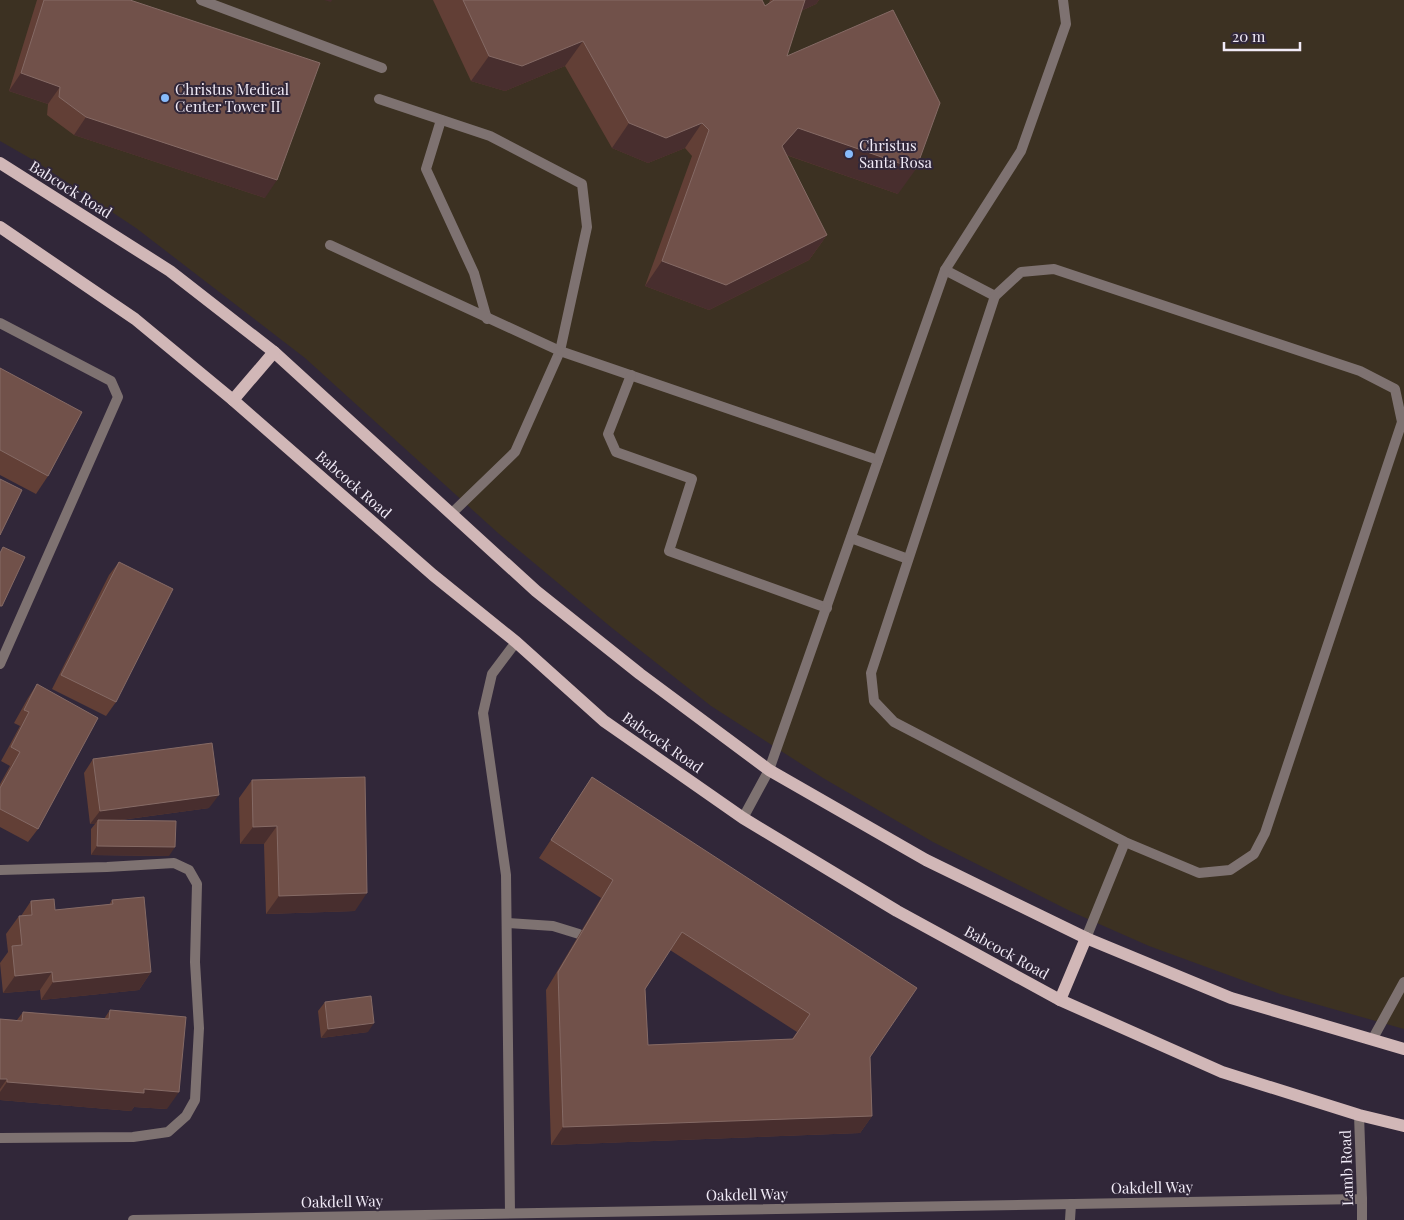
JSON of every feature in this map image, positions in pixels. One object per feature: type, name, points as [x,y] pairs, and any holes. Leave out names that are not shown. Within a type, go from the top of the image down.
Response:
[{"type":"main road","name":"Babcock Road","points":[[0,163],[170,271],[274,352],[536,591],[640,674],[769,770],[926,860],[1086,938],[1231,998],[1404,1049]]},
{"type":"main road","name":"Babcock Road","points":[[0,227],[135,319],[233,400],[433,575],[516,642],[604,721],[743,818],[897,911],[1060,1000],[1222,1072],[1359,1115],[1404,1126]]},
{"type":"main road","points":[[233,400],[274,352]]},
{"type":"main road","points":[[1060,1000],[1086,938]]},
{"type":"street","points":[[201,0],[382,68]]},
{"type":"street","points":[[743,818],[769,770],[945,270],[1021,152],[1066,24],[1064,0]]},
{"type":"street","points":[[379,98],[490,136],[582,184],[587,227],[560,351],[515,452],[451,514]]},
{"type":"street","points":[[441,120],[426,169],[474,273],[486,319]]},
{"type":"street","points":[[330,245],[486,319],[560,351],[878,460]]},
{"type":"street","points":[[1054,269],[1360,371],[1395,389],[1402,422],[1265,833],[1254,854],[1230,870],[1199,873],[1125,842],[894,722],[874,701],[871,673],[995,296],[1021,272],[1054,269]]},
{"type":"street","points":[[945,270],[995,296]]},
{"type":"street","points":[[0,324],[112,381],[118,397],[0,664]]},
{"type":"street","points":[[631,375],[608,434],[616,452],[692,479],[669,552],[827,608]]},
{"type":"street","points":[[851,538],[908,559]]},
{"type":"street","points":[[510,1213],[506,875],[483,713],[492,674],[516,642]]},
{"type":"street","points":[[1086,938],[1125,842]]},
{"type":"street","points":[[0,870],[107,867],[174,862],[189,870],[197,884],[195,954],[199,1028],[195,1100],[186,1116],[168,1132],[133,1136],[0,1138]]},
{"type":"street","points":[[507,923],[553,926],[579,934]]},
{"type":"street","points":[[1372,1040],[1404,982]]},
{"type":"street","name":"Lamb Road","points":[[1359,1115],[1362,1220]]},
{"type":"street","name":"Oakdell Way","points":[[133,1220],[510,1213],[541,1216],[1362,1198]]},
{"type":"street","points":[[1070,1220],[1071,1204]]},
{"type":"shaded area","points":[[0,0],[1404,0],[1404,1029],[1280,994],[1149,946],[1072,912],[933,842],[823,778],[711,706],[612,628],[498,533],[305,358],[136,228],[35,161],[0,141]]},
{"type":"building","name":"Christus Medical Center Tower II","points":[[44,0],[130,0],[320,63],[277,180],[86,117],[59,97],[60,87],[21,73]]},
{"type":"building","name":"Christus Santa Rosa","points":[[463,0],[762,0],[765,6],[774,0],[805,0],[787,56],[893,10],[940,103],[916,169],[798,128],[782,146],[827,235],[726,285],[662,261],[709,130],[702,123],[666,138],[629,123],[583,41],[522,66],[489,56]]},
{"type":"building","points":[[0,368],[82,412],[48,476],[0,450]]},
{"type":"building","points":[[0,479],[22,490],[0,535]]},
{"type":"building","points":[[3,547],[25,557],[2,606],[0,606],[0,553]]},
{"type":"building","points":[[119,562],[173,589],[116,702],[61,675]]},
{"type":"building","points":[[37,684],[98,718],[38,829],[0,809],[0,788],[20,752],[11,747],[29,712],[24,710]]},
{"type":"building","points":[[212,743],[219,795],[100,811],[93,759]]},
{"type":"building","points":[[365,777],[367,893],[279,896],[277,826],[253,827],[252,780]]},
{"type":"building","points":[[592,777],[917,988],[870,1057],[872,1116],[563,1127],[558,972],[613,880],[551,840]],"holes":[[[682,932],[810,1014],[793,1039],[648,1045],[645,989]]]},
{"type":"building","points":[[98,820],[176,821],[175,847],[97,846]]},
{"type":"building","points":[[144,897],[151,972],[53,982],[52,972],[15,976],[12,946],[22,945],[19,916],[32,915],[31,901],[54,899],[55,910],[113,904],[112,900]]},
{"type":"building","points":[[371,996],[374,1023],[328,1029],[325,1002]]},
{"type":"building","points":[[110,1010],[186,1017],[179,1092],[144,1089],[144,1093],[7,1082],[7,1079],[0,1079],[0,1019],[22,1021],[23,1012],[109,1019]]},
{"type":"place","name":"Christus Medical Center Tower II","points":[[165,98]]},
{"type":"place","name":"Christus Santa Rosa","points":[[849,154]]}]
